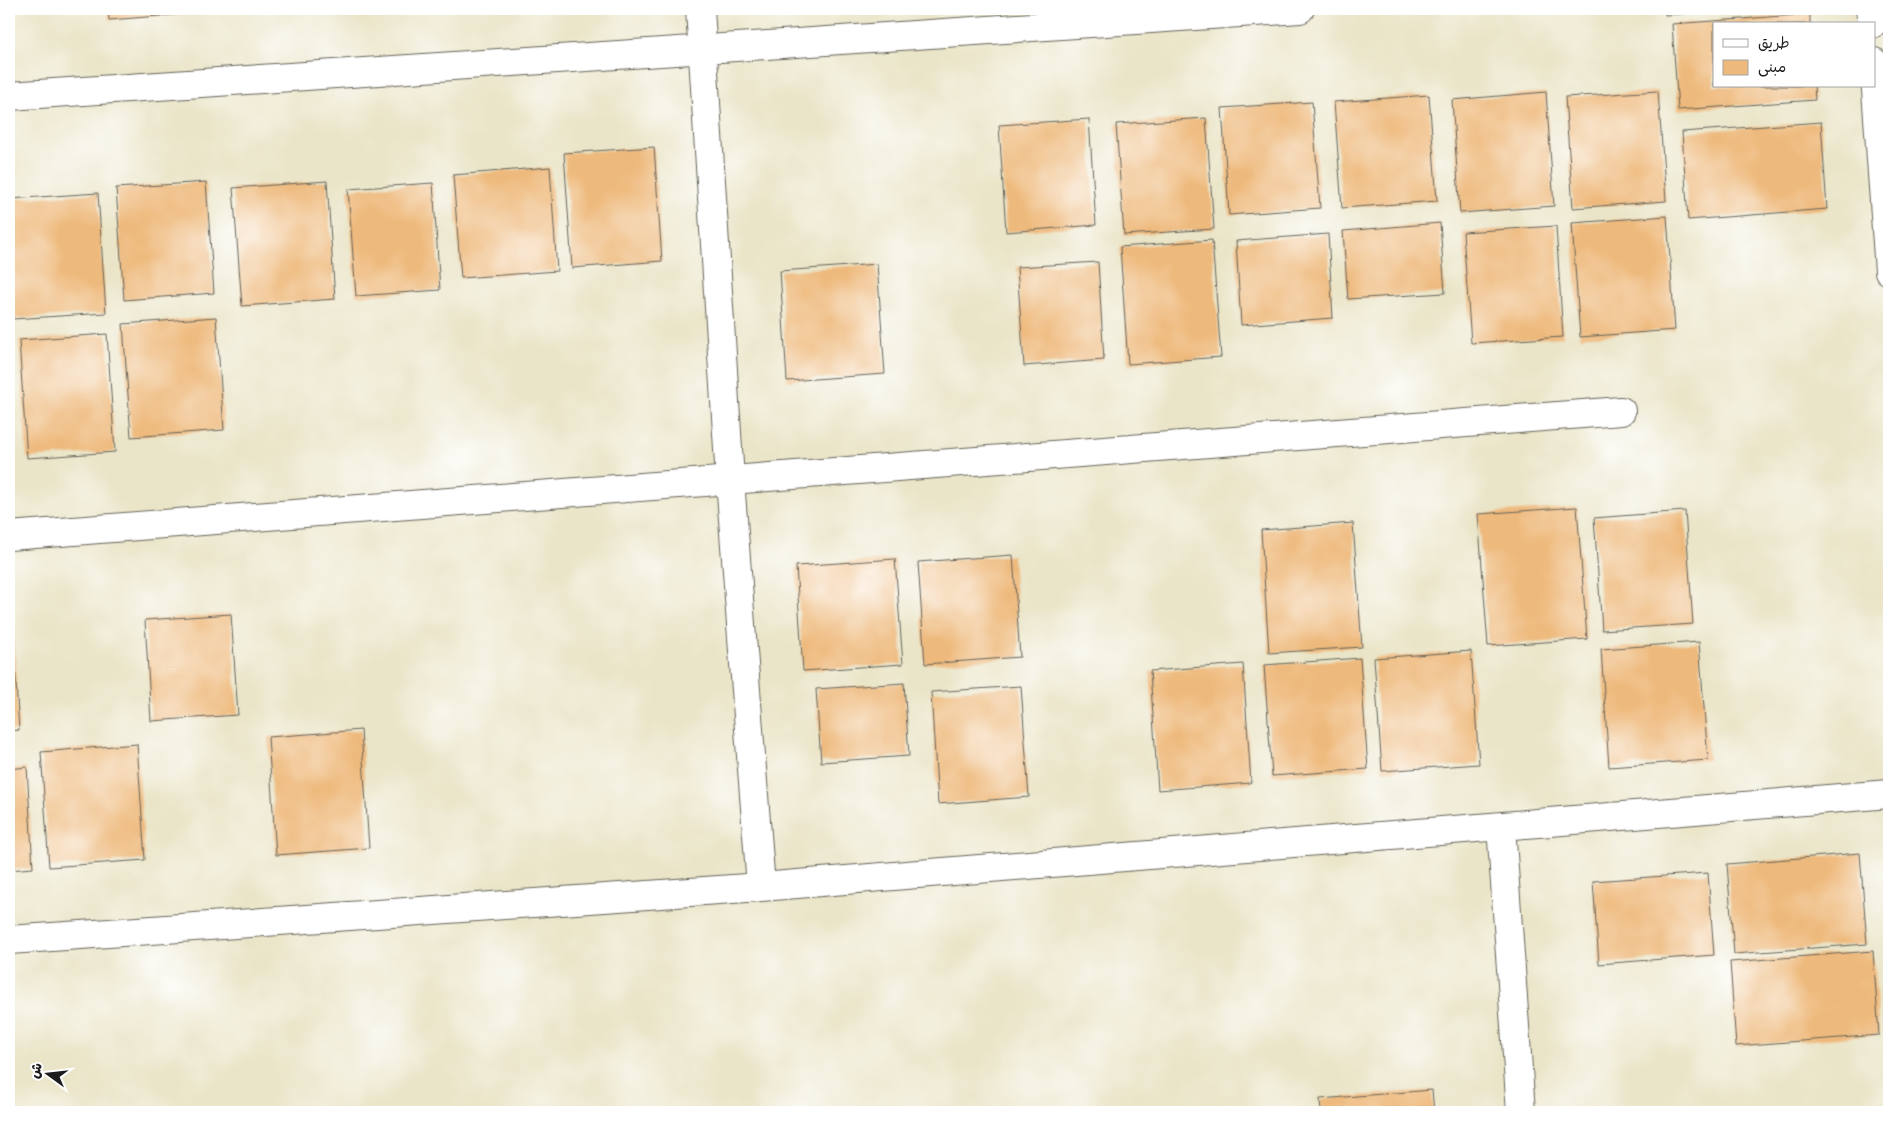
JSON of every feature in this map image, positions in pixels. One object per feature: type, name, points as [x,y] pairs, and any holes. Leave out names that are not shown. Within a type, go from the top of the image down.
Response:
[{"type":"street","points":[[700,9],[730,480],[761,888]]},
{"type":"street","points":[[9,96],[1300,9]]},
{"type":"street","points":[[1870,9],[1872,22]]},
{"type":"street","points":[[1876,88],[1889,271]]},
{"type":"street","points":[[9,536],[1621,411]]},
{"type":"street","points":[[9,940],[761,888],[1889,794]]},
{"type":"street","points":[[1502,826],[1521,1112]]},
{"type":"building","points":[[108,9],[198,9],[198,13],[109,20]]},
{"type":"building","points":[[1665,9],[1695,9],[1695,13],[1665,15]]},
{"type":"building","points":[[1810,14],[1810,22],[1713,22],[1713,88],[1814,88],[1815,100],[1678,110],[1672,24]]},
{"type":"building","points":[[1658,91],[1666,201],[1573,208],[1565,97]]},
{"type":"building","points":[[1546,92],[1554,206],[1460,213],[1452,100]]},
{"type":"building","points":[[1429,95],[1437,201],[1342,208],[1334,102]]},
{"type":"building","points":[[1312,102],[1320,208],[1229,215],[1222,108]]},
{"type":"building","points":[[1206,118],[1214,229],[1124,235],[1116,124]]},
{"type":"building","points":[[1089,119],[1096,225],[1006,232],[999,125]]},
{"type":"building","points":[[1821,122],[1827,209],[1688,220],[1682,132]]},
{"type":"building","points":[[654,147],[662,261],[572,268],[564,153]]},
{"type":"building","points":[[550,167],[557,271],[461,278],[453,175]]},
{"type":"building","points":[[327,181],[335,299],[242,306],[233,188]]},
{"type":"building","points":[[206,182],[214,293],[124,300],[116,188]]},
{"type":"building","points":[[433,183],[440,290],[356,296],[348,189]]},
{"type":"building","points":[[98,193],[106,313],[13,319],[9,264],[9,199]]},
{"type":"building","points":[[1667,216],[1675,330],[1580,337],[1572,223]]},
{"type":"building","points":[[1440,223],[1445,293],[1348,299],[1343,231]]},
{"type":"building","points":[[1556,226],[1563,337],[1471,343],[1463,232]]},
{"type":"building","points":[[1328,234],[1333,318],[1241,325],[1236,241]]},
{"type":"building","points":[[1212,240],[1221,357],[1128,364],[1120,247]]},
{"type":"building","points":[[1098,262],[1104,360],[1024,366],[1017,267]]},
{"type":"building","points":[[877,264],[885,374],[787,381],[780,271]]},
{"type":"building","points":[[216,317],[224,430],[131,437],[123,324]]},
{"type":"building","points":[[107,334],[115,452],[27,458],[19,340]]},
{"type":"building","points":[[1577,507],[1587,639],[1488,646],[1478,514]]},
{"type":"building","points":[[1685,511],[1693,624],[1602,630],[1594,518]]},
{"type":"building","points":[[1353,523],[1362,647],[1269,653],[1261,530]]},
{"type":"building","points":[[1013,555],[1020,657],[925,664],[918,562]]},
{"type":"building","points":[[895,559],[903,664],[803,671],[796,566]]},
{"type":"building","points":[[231,614],[238,715],[151,721],[145,620]]},
{"type":"building","points":[[9,618],[12,618],[19,730],[9,731]]},
{"type":"building","points":[[1699,642],[1708,760],[1609,767],[1601,649]]},
{"type":"building","points":[[1471,651],[1479,764],[1382,771],[1374,658]]},
{"type":"building","points":[[1360,658],[1368,769],[1272,776],[1264,665]]},
{"type":"building","points":[[1243,664],[1251,783],[1158,790],[1150,671]]},
{"type":"building","points":[[904,683],[909,756],[821,762],[816,689]]},
{"type":"building","points":[[1021,686],[1029,797],[938,804],[931,692]]},
{"type":"building","points":[[361,730],[369,848],[276,855],[268,737]]},
{"type":"building","points":[[137,744],[145,860],[49,867],[41,752]]},
{"type":"building","points":[[27,767],[33,868],[9,870],[9,769]]},
{"type":"building","points":[[1860,853],[1867,944],[1734,954],[1727,864]]},
{"type":"building","points":[[1708,873],[1714,955],[1599,964],[1593,881]]},
{"type":"building","points":[[1873,951],[1879,1035],[1736,1046],[1730,962]]},
{"type":"building","points":[[1432,1090],[1434,1112],[1321,1112],[1320,1099]]}]
